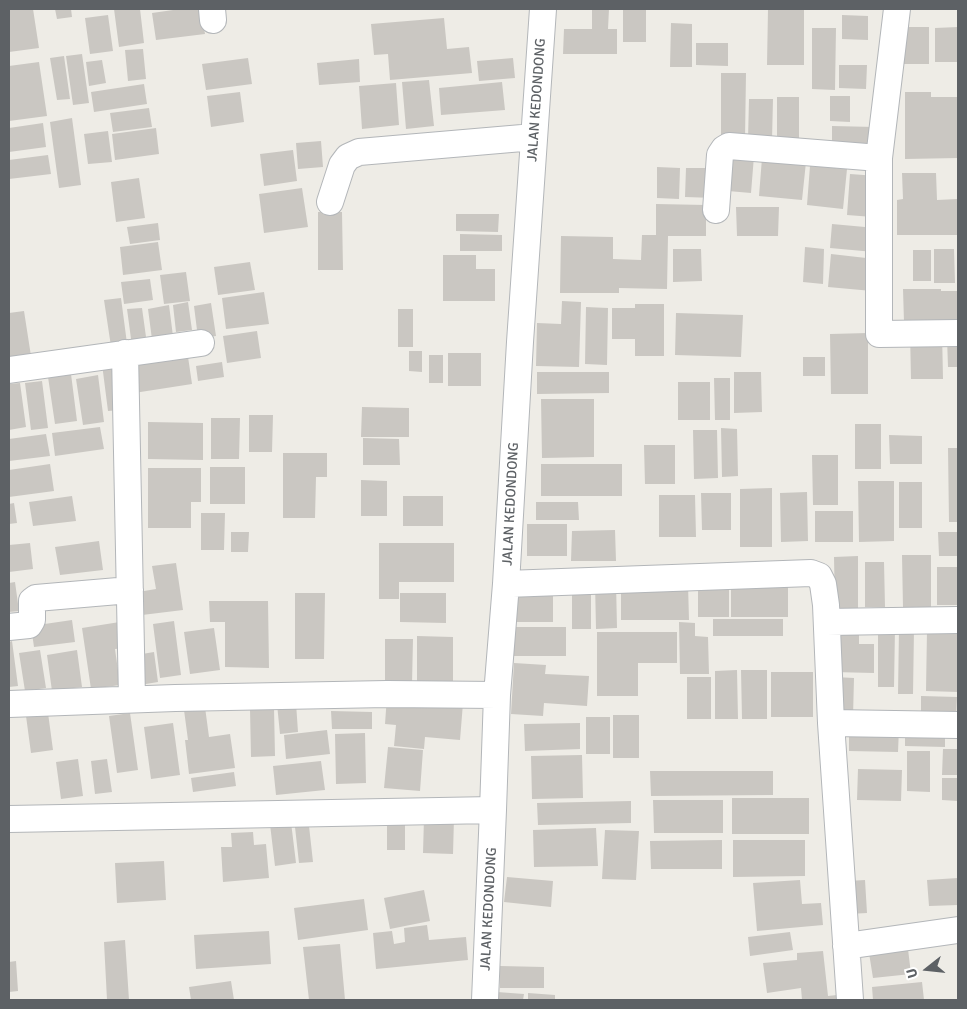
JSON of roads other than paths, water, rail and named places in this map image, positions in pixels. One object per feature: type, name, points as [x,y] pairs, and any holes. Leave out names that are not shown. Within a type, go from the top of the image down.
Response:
[{"type":"street","name":"JALAN KEDONDONG","points":[[484,1000],[494,810],[497,695],[506,584],[519,351],[544,9]]},
{"type":"street","points":[[898,9],[879,158],[879,334],[958,333]]},
{"type":"street","points":[[330,202],[342,165],[348,157],[359,152],[534,137]]},
{"type":"street","points":[[716,210],[720,155],[729,146],[775,148],[879,158]]},
{"type":"street","points":[[9,370],[201,342]]},
{"type":"street","points":[[125,353],[132,699]]},
{"type":"street","points":[[506,584],[811,573],[819,576],[823,584],[827,622],[831,723],[850,1000]]},
{"type":"street","points":[[9,627],[29,624],[32,620],[32,601],[36,598],[130,590]]},
{"type":"street","points":[[827,622],[958,620]]},
{"type":"street","points":[[9,704],[132,699],[377,694],[497,695]]},
{"type":"street","points":[[831,723],[958,725]]},
{"type":"street","points":[[9,819],[494,810]]},
{"type":"street","points":[[846,946],[958,930]]}]
